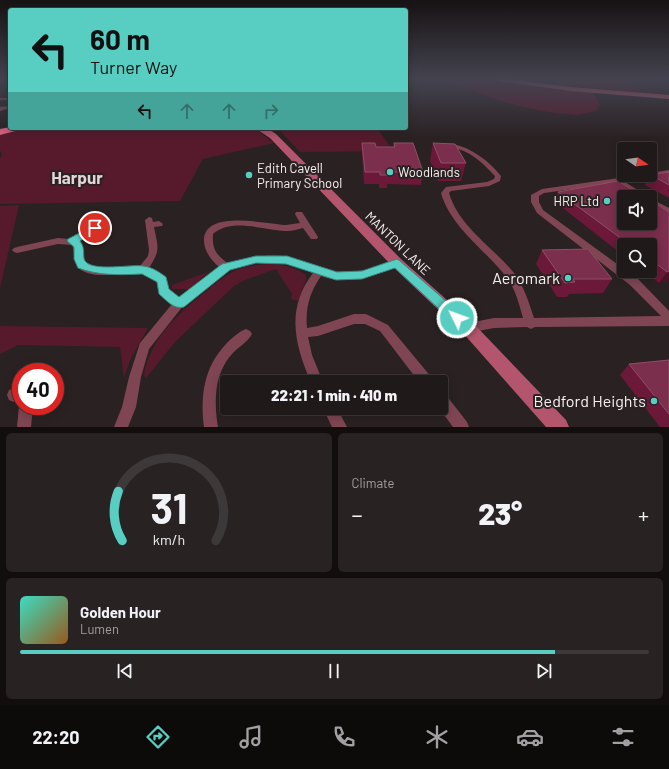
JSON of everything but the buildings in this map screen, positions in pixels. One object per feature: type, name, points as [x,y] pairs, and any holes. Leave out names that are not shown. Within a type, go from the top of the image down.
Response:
[{"type":"street","name":"MANTON LANE","points":[[264,130],[279,141],[397,263],[468,328],[559,427]]},
{"type":"street","points":[[449,156],[446,148],[448,146],[462,147],[498,176],[498,180],[489,184],[449,189],[445,193],[446,198],[454,213],[510,276],[518,288],[531,324]]},
{"type":"street","points":[[657,174],[669,172]]},
{"type":"street","points":[[617,181],[542,191],[535,195],[535,202],[540,211],[560,228],[634,282],[669,318]]},
{"type":"street","points":[[620,182],[633,190]]},
{"type":"street","points":[[657,204],[669,211]]},
{"type":"street","points":[[299,214],[314,237]]},
{"type":"street","points":[[143,270],[154,250],[153,223]]},
{"type":"street","points":[[226,267],[215,258],[208,241],[209,235],[218,226],[234,223],[285,228],[305,225]]},
{"type":"street","points":[[17,250],[58,241],[72,241],[89,230],[104,225]]},
{"type":"street","points":[[72,241],[79,247],[79,259],[82,265],[92,269],[115,271],[143,270],[162,280],[163,291],[179,303]]},
{"type":"street","points":[[121,427],[129,407],[135,377],[144,347],[163,320],[179,303],[226,267],[256,259],[287,260],[319,272],[336,276],[362,275],[397,263]]},
{"type":"street","points":[[314,375],[303,348],[300,307],[312,279],[319,272]]},
{"type":"street","points":[[302,333],[318,331],[354,319],[366,319],[384,328],[421,375]]},
{"type":"street","points":[[468,328],[476,325],[494,323],[531,324],[669,321]]},
{"type":"street","points":[[211,427],[208,409],[209,387],[223,356],[233,343],[246,334]]},
{"type":"street","points":[[448,409],[462,427]]},
{"type":"street","points":[[24,427],[25,415]]},
{"type":"street","points":[[334,415],[340,427]]},
{"type":"shaded area","points":[[495,99],[597,99],[600,105],[596,111],[577,115],[549,112],[506,103]]},
{"type":"shaded area","points":[[19,130],[250,130],[258,131],[274,143],[203,159],[180,201],[0,204],[0,158],[2,156],[0,150],[0,134]]},
{"type":"shaded area","points":[[378,130],[393,151],[300,152],[280,131]]},
{"type":"shaded area","points":[[19,205],[0,288],[0,206]]},
{"type":"shaded area","points":[[273,264],[299,270],[306,275],[306,280],[298,301],[291,299],[292,294],[276,269],[245,280],[234,286],[175,342],[146,378],[144,375],[152,350],[166,328],[184,310],[216,283],[234,271],[250,266]]},
{"type":"shaded area","points":[[208,272],[190,289],[172,289],[172,285]]},
{"type":"shaded area","points":[[0,326],[148,328],[131,358],[124,378],[120,347],[18,345],[0,354]]},
{"type":"place","name":"Woodlands","points":[[390,172]]},
{"type":"place","name":"Edith Cavell Primary School","points":[[249,175]]},
{"type":"place","name":"HRP Ltd","points":[[607,201]]},
{"type":"place","name":"Aeromark","points":[[568,278]]},
{"type":"place","name":"Bedford Heights","points":[[654,401]]},
{"type":"district","name":"Harpur","points":[[77,178]]},
{"type":"route","points":[[95,228],[89,230],[72,241],[79,247],[79,259],[82,265],[92,269],[115,271],[143,270],[150,272],[162,280],[163,291],[179,303],[226,267],[240,262],[256,259],[287,260],[319,272],[336,276],[362,275],[397,263],[457,318]]}]
